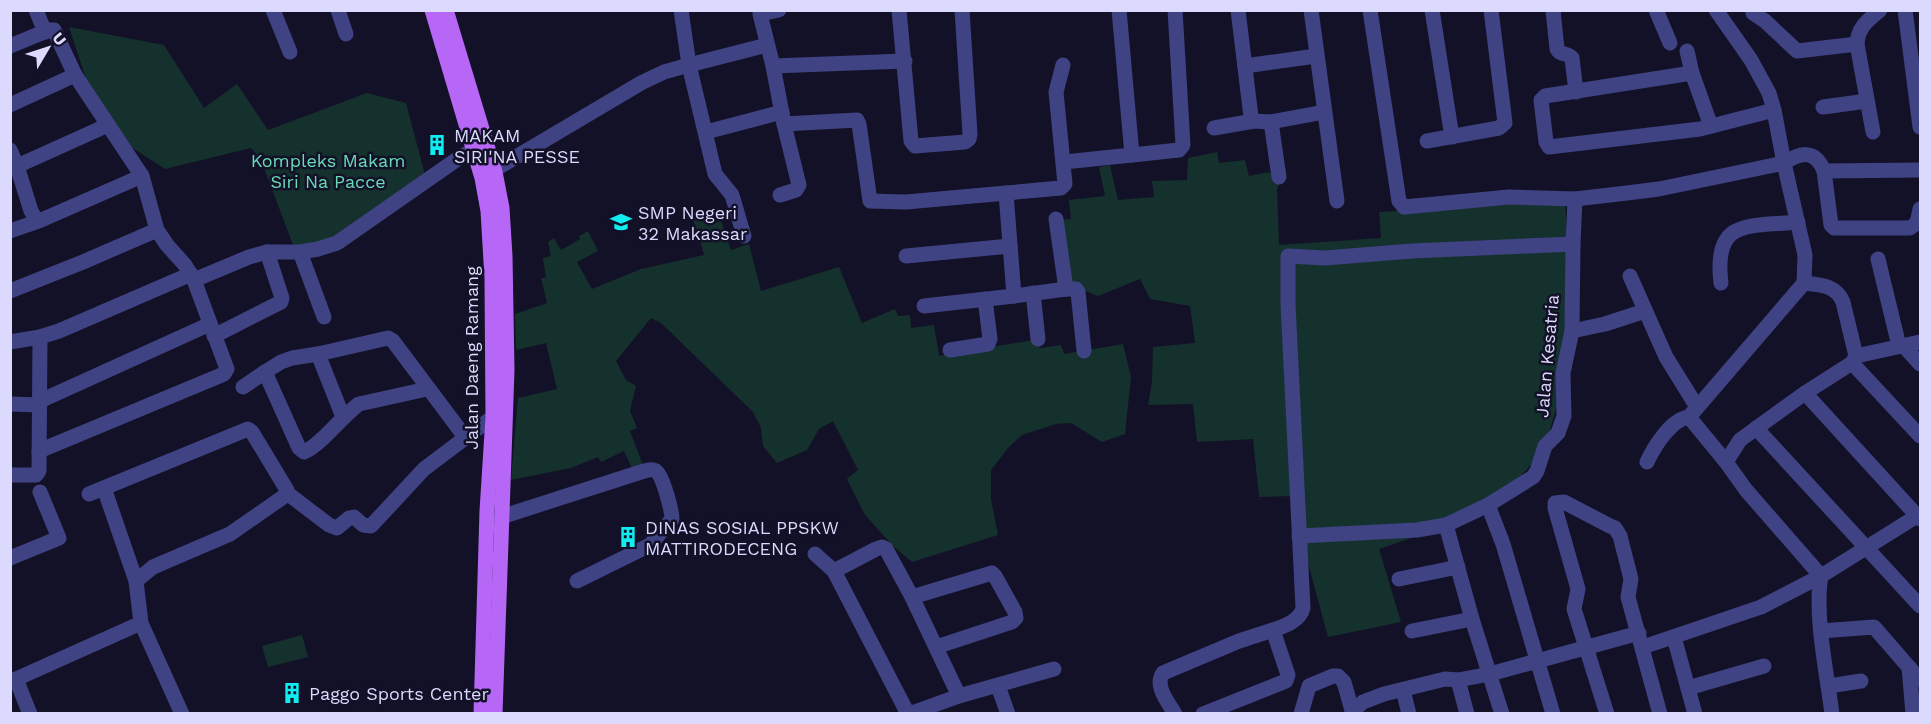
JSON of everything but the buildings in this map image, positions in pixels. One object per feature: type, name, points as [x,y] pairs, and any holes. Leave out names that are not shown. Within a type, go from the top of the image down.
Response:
[{"type":"main road","name":"Jalan Daeng Ramang","points":[[432,10],[460,79]]},
{"type":"main road","name":"Jalan Daeng Ramang","points":[[446,10],[460,79],[488,175],[502,208],[499,319],[501,517],[481,714]]},
{"type":"main road","name":"Jalan Daeng Ramang","points":[[495,714],[487,511],[500,416]]},
{"type":"street","points":[[36,10],[45,32]]},
{"type":"street","points":[[273,10],[290,52]]},
{"type":"street","points":[[338,10],[346,34]]},
{"type":"street","points":[[681,10],[688,65],[715,174],[732,195],[744,236]]},
{"type":"street","points":[[778,10],[760,14],[799,185],[796,190],[780,195]]},
{"type":"street","points":[[899,10],[912,144],[915,146],[965,142],[969,139],[962,10]]},
{"type":"street","points":[[1119,10],[1132,155]]},
{"type":"street","points":[[1064,162],[1179,150],[1183,145],[1175,10]]},
{"type":"street","points":[[1238,10],[1251,117],[1254,121]]},
{"type":"street","points":[[1311,10],[1338,201]]},
{"type":"street","points":[[1370,10],[1400,204],[1407,208],[1509,197],[1575,199],[1659,189],[1784,163],[1800,154],[1807,154],[1818,162],[1824,171],[1831,225],[1834,228],[1910,228],[1917,223],[1920,209]]},
{"type":"street","points":[[1432,10],[1452,137]]},
{"type":"street","points":[[1427,141],[1499,128],[1505,123],[1491,10]]},
{"type":"street","points":[[1552,10],[1557,49],[1558,52],[1570,55],[1572,58],[1576,92]]},
{"type":"street","points":[[1656,10],[1670,43]]},
{"type":"street","points":[[1647,462],[1654,448],[1673,425],[1693,412],[1804,283],[1805,255],[1769,93],[1752,60],[1716,10]]},
{"type":"street","points":[[1873,132],[1857,44],[1861,28],[1880,10]]},
{"type":"street","points":[[1905,10],[1920,127]]},
{"type":"street","points":[[1753,13],[1797,51],[1857,44]]},
{"type":"street","points":[[10,46],[45,32],[53,30],[57,33],[75,75],[142,176],[157,230],[192,277],[227,369],[224,374],[39,451]]},
{"type":"street","points":[[488,175],[641,83],[664,72],[767,45]]},
{"type":"street","points":[[1687,51],[1692,73],[1711,126]]},
{"type":"street","points":[[1245,66],[1316,56]]},
{"type":"street","points":[[773,66],[904,61]]},
{"type":"street","points":[[705,132],[783,118],[857,120],[868,197],[872,202],[906,202],[1061,188],[1066,180],[1056,92],[1063,66]]},
{"type":"street","points":[[1692,73],[1542,98],[1544,134],[1550,147],[1700,129],[1774,110]]},
{"type":"street","points":[[10,105],[75,75]]},
{"type":"street","points":[[1822,107],[1867,101]]},
{"type":"street","points":[[1214,128],[1254,121],[1271,122],[1324,112]]},
{"type":"street","points":[[1271,122],[1279,177]]},
{"type":"street","points":[[17,166],[108,125]]},
{"type":"street","points":[[10,342],[59,332],[192,277],[249,257],[267,252],[300,252],[337,243],[479,146]]},
{"type":"street","points":[[10,150],[34,216]]},
{"type":"street","points":[[1824,171],[1920,171]]},
{"type":"street","points":[[10,220],[34,216],[142,176]]},
{"type":"street","points":[[1006,193],[1014,296]]},
{"type":"street","name":"Jalan Kesatria","points":[[1299,536],[1417,530],[1446,525],[1488,505],[1533,477],[1538,471],[1545,446],[1554,438],[1562,425],[1565,405],[1563,373],[1572,331],[1575,199]]},
{"type":"street","points":[[10,231],[34,216]]},
{"type":"street","points":[[1056,219],[1066,289]]},
{"type":"street","points":[[1721,283],[1719,264],[1722,244],[1727,237],[1744,228],[1798,222]]},
{"type":"street","points":[[10,291],[157,230]]},
{"type":"street","points":[[1175,714],[1159,682],[1163,673],[1239,641],[1273,630],[1296,620],[1302,614],[1288,256],[1325,258],[1412,251],[1573,244]]},
{"type":"street","points":[[906,256],[1010,246]]},
{"type":"street","points":[[10,404],[40,403],[281,302],[282,298],[267,252]]},
{"type":"street","points":[[300,252],[324,317]]},
{"type":"street","points":[[1878,259],[1901,346],[1920,364]]},
{"type":"street","points":[[1630,276],[1693,412],[1746,490],[1821,576],[1821,631],[1832,714]]},
{"type":"street","points":[[1804,283],[1827,286],[1840,295],[1844,302],[1854,359],[1920,436]]},
{"type":"street","points":[[924,306],[1075,289],[1078,292],[1084,351]]},
{"type":"street","points":[[1033,293],[1038,339]]},
{"type":"street","points":[[950,350],[988,344],[990,339],[985,299]]},
{"type":"street","points":[[1572,331],[1605,324],[1645,311]]},
{"type":"street","points":[[10,476],[39,473],[40,337]]},
{"type":"street","points":[[243,387],[286,359],[387,338],[393,341],[465,437]]},
{"type":"street","points":[[1726,462],[1740,440],[1854,359],[1920,342]]},
{"type":"street","points":[[318,354],[343,417]]},
{"type":"street","points":[[265,372],[302,452],[307,452],[359,404],[427,389]]},
{"type":"street","points":[[1300,714],[1309,686],[1334,676],[1338,676],[1344,682],[1353,713],[1371,697],[1445,679],[1458,680],[1491,674],[1587,647],[1674,637],[1752,612],[1821,576],[1919,517],[1805,393]]},
{"type":"street","points":[[89,494],[248,429],[272,463],[287,493],[329,525],[337,528],[349,518],[354,517],[363,525],[371,526],[416,477],[465,437],[500,416]]},
{"type":"street","points":[[1756,428],[1920,606]]},
{"type":"street","points":[[501,517],[641,472],[651,470],[656,472],[667,498],[672,519],[651,545],[577,581]]},
{"type":"street","points":[[104,488],[136,581],[141,623],[182,714]]},
{"type":"street","points":[[11,557],[59,538],[40,492]]},
{"type":"street","points":[[136,581],[153,567],[238,529],[287,493]]},
{"type":"street","points":[[1607,714],[1574,609],[1578,589],[1555,508],[1555,503],[1559,502],[1564,502],[1610,525],[1618,532],[1631,579],[1628,597],[1660,714]]},
{"type":"street","points":[[1488,505],[1503,544],[1554,714]]},
{"type":"street","points":[[1446,525],[1502,714]]},
{"type":"street","points":[[834,571],[876,549],[884,548],[888,551],[936,647],[950,704]]},
{"type":"street","points":[[815,554],[834,571],[908,714],[950,704],[1054,669]]},
{"type":"street","points":[[1399,579],[1458,567]]},
{"type":"street","points":[[912,597],[992,573],[1015,612],[1016,618],[1012,622],[936,647]]},
{"type":"street","points":[[1412,631],[1472,619]]},
{"type":"street","points":[[30,714],[14,680],[141,623]]},
{"type":"street","points":[[1821,631],[1874,627],[1920,680]]},
{"type":"street","points":[[1203,714],[1236,708],[1288,679],[1273,630]]},
{"type":"street","points":[[1674,637],[1695,714]]},
{"type":"street","points":[[1688,688],[1764,666]]},
{"type":"street","points":[[1909,667],[1914,714],[1920,712]]},
{"type":"street","points":[[1458,680],[1467,714]]},
{"type":"street","points":[[1828,686],[1861,681]]},
{"type":"street","points":[[998,686],[1008,714]]},
{"type":"street","points":[[1403,690],[1409,714]]},
{"type":"green space","name":"Kompleks Makam Siri Na Pacce","points":[[69,27],[164,45],[204,108],[237,84],[268,130],[367,93],[406,103],[425,175],[329,243],[293,245],[261,160],[251,148],[165,169],[131,147],[86,79]]},
{"type":"green space","points":[[1217,152],[1219,163],[1245,160],[1249,176],[1269,172],[1280,182],[1277,189],[1279,245],[1381,238],[1379,212],[1512,204],[1565,204],[1571,285],[1569,365],[1544,450],[1505,494],[1452,524],[1379,549],[1401,622],[1328,637],[1290,496],[1259,497],[1253,439],[1197,442],[1193,404],[1148,405],[1152,382],[1153,347],[1195,343],[1190,306],[1150,299],[1140,279],[1098,296],[1066,283],[1057,220],[1071,219],[1069,200],[1105,196],[1099,167],[1110,165],[1118,200],[1154,197],[1152,181],[1187,180],[1188,158]]},
{"type":"green space","points":[[704,213],[708,225],[721,221],[731,250],[749,244],[761,291],[839,267],[862,323],[895,309],[898,316],[910,315],[911,328],[934,325],[939,356],[1033,340],[1038,342],[1040,348],[1061,345],[1064,354],[1123,344],[1131,377],[1125,434],[1102,442],[1071,423],[1056,424],[1022,435],[1008,448],[991,470],[991,499],[998,535],[912,562],[894,547],[865,515],[847,479],[858,470],[833,421],[819,429],[807,450],[777,463],[763,446],[761,428],[753,412],[661,323],[651,318],[616,361],[626,380],[636,386],[630,411],[637,428],[630,431],[646,473],[636,477],[624,451],[601,462],[598,457],[571,468],[511,480],[518,398],[557,389],[546,343],[516,350],[515,314],[547,303],[541,278],[546,278],[543,258],[551,256],[548,242],[554,238],[561,250],[580,239],[579,236],[588,231],[598,251],[577,262],[592,289],[641,269],[704,255],[692,218]]},
{"type":"green space","points":[[302,635],[308,657],[268,667],[262,646]]},
{"type":"place","name":"MAKAM SIRI'NA PESSE","points":[[437,145]]},
{"type":"place","name":"SMP Negeri 32 Makassar","points":[[621,222]]},
{"type":"place","name":"DINAS SOSIAL PPSKW MATTIRODECENG","points":[[628,537]]},
{"type":"place","name":"Paggo Sports Center","points":[[292,693]]}]
